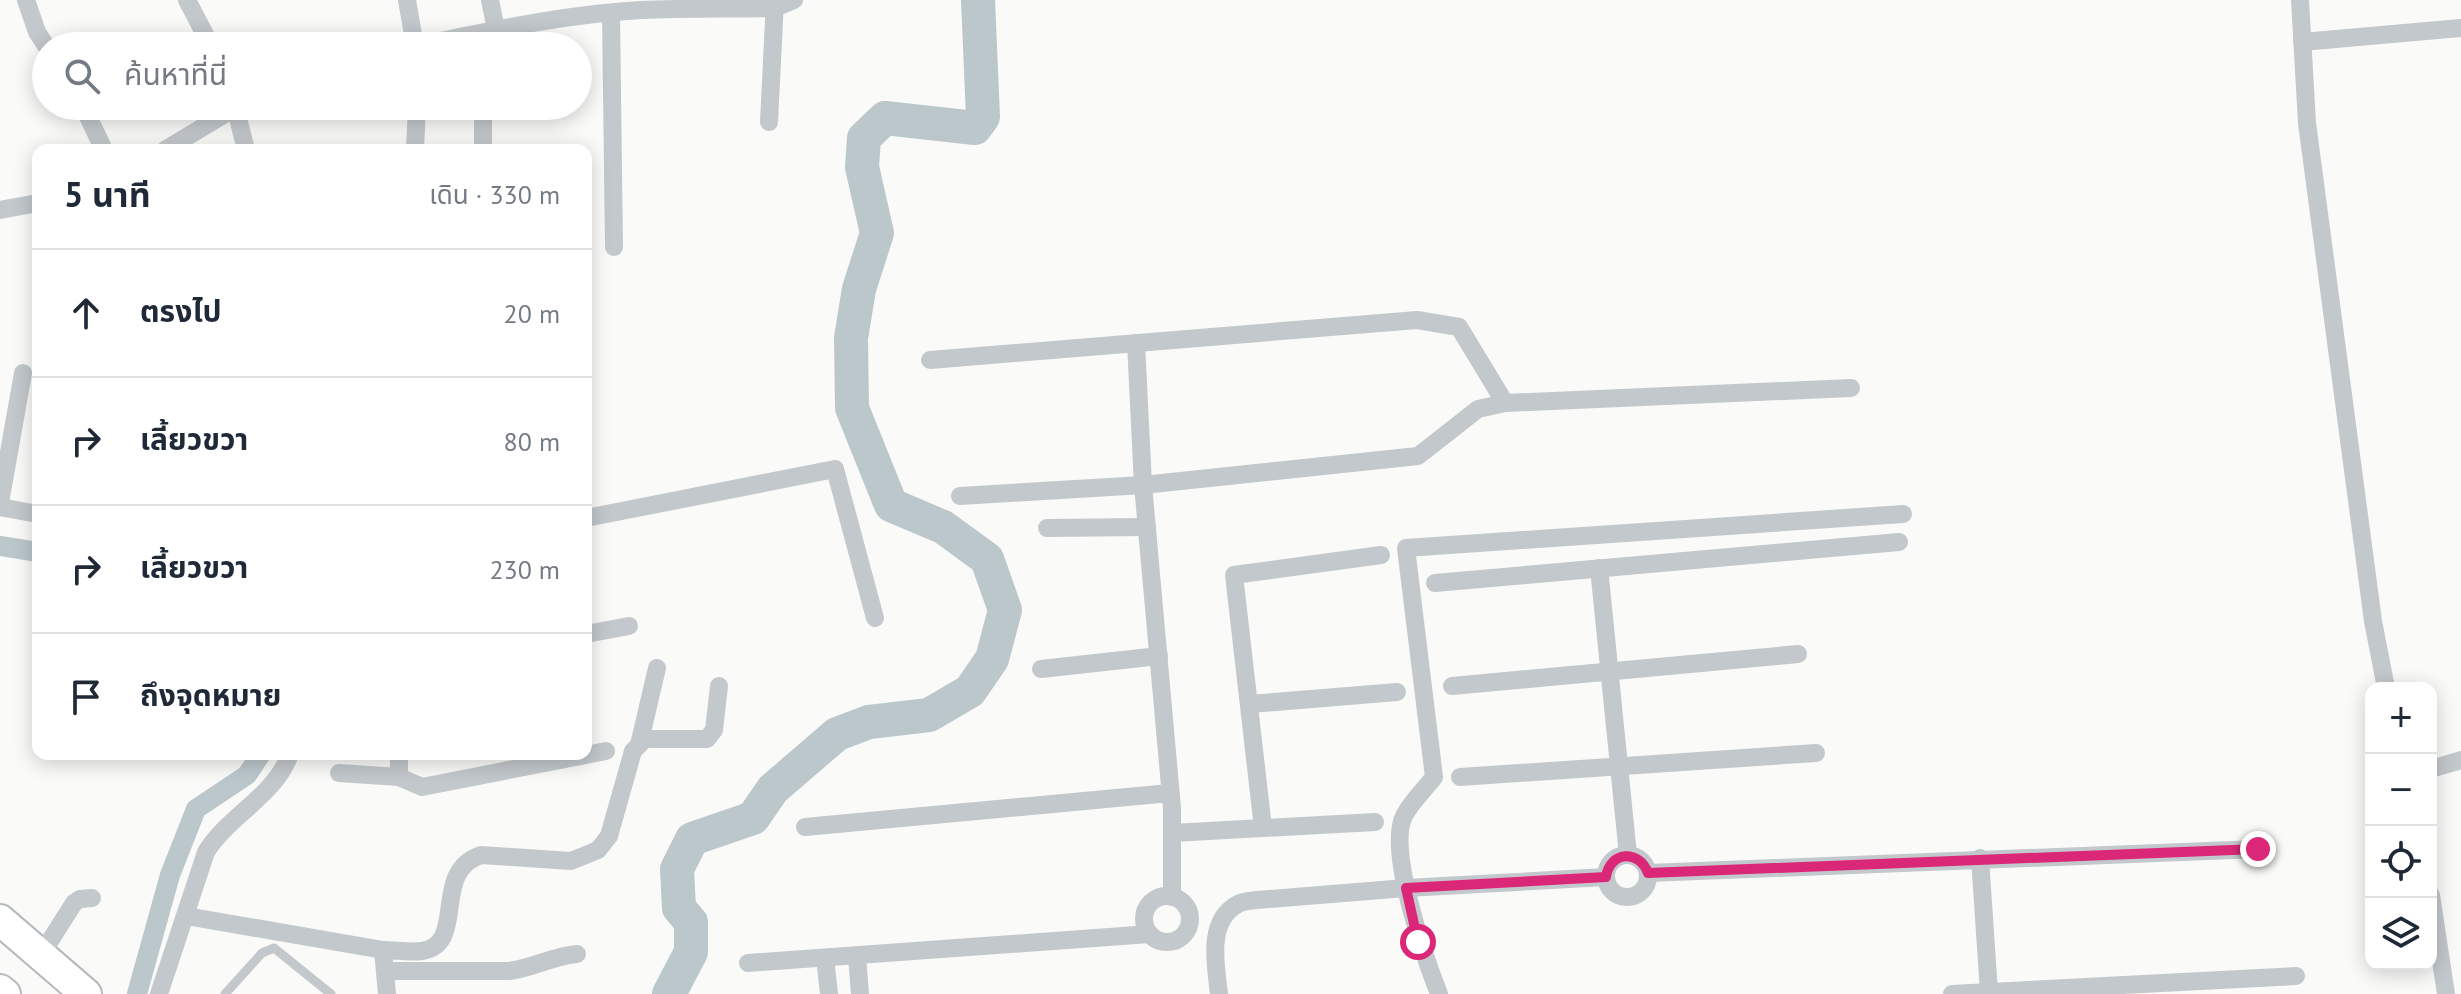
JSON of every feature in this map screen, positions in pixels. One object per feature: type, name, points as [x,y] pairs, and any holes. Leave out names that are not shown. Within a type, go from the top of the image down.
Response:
[{"type":"main road","points":[[0,920],[86,994]]},
{"type":"main road","points":[[0,990],[5,994]]},
{"type":"street","points":[[26,0],[37,32]]},
{"type":"street","points":[[187,0],[204,32]]},
{"type":"street","points":[[407,0],[413,32]]},
{"type":"street","points":[[486,32],[490,0]]},
{"type":"street","points":[[508,32],[640,5],[775,4],[794,0]]},
{"type":"street","points":[[2300,0],[2307,123],[2373,621],[2385,682]]},
{"type":"street","points":[[769,122],[775,4]]},
{"type":"street","points":[[611,13],[614,247]]},
{"type":"street","points":[[2302,42],[2461,28]]},
{"type":"street","points":[[90,120],[101,144]]},
{"type":"street","points":[[175,144],[215,120]]},
{"type":"street","points":[[239,120],[245,144]]},
{"type":"street","points":[[415,144],[416,120]]},
{"type":"street","points":[[483,120],[483,144]]},
{"type":"street","points":[[0,210],[32,204]]},
{"type":"street","points":[[930,360],[1417,320],[1459,327],[1505,403]]},
{"type":"street","points":[[1136,343],[1143,485],[1170,793],[1172,897]]},
{"type":"street","points":[[23,373],[0,505],[32,513]]},
{"type":"street","points":[[960,496],[1143,485],[1418,456],[1478,409],[1505,403],[1851,388]]},
{"type":"street","points":[[592,517],[835,469],[875,618]]},
{"type":"street","points":[[1439,994],[1418,942],[1398,836],[1404,816],[1434,777],[1406,548],[1903,514]]},
{"type":"street","points":[[1047,528],[1147,527]]},
{"type":"street","points":[[1435,583],[1899,542]]},
{"type":"street","points":[[1263,828],[1234,575],[1381,555]]},
{"type":"street","points":[[1599,568],[1628,855]]},
{"type":"street","points":[[592,633],[629,626]]},
{"type":"street","points":[[1452,686],[1798,654]]},
{"type":"street","points":[[1041,669],[1159,656]]},
{"type":"street","points":[[639,745],[657,668]]},
{"type":"street","points":[[186,916],[383,950],[424,951],[439,942],[447,927],[454,879],[469,859],[481,855],[571,861],[598,850],[609,836],[628,763],[639,745],[645,739],[707,739],[714,730],[719,686]]},
{"type":"street","points":[[1250,704],[1397,692]]},
{"type":"street","points":[[592,754],[606,751]]},
{"type":"street","points":[[1460,777],[1816,753]]},
{"type":"street","points":[[159,994],[199,867],[217,834],[263,794],[285,768],[288,760]]},
{"type":"street","points":[[399,760],[399,777]]},
{"type":"street","points":[[339,773],[399,777],[422,787],[560,760]]},
{"type":"street","points":[[2437,767],[2461,760]]},
{"type":"street","points":[[805,827],[1170,793]]},
{"type":"street","points":[[1172,833],[1375,822]]},
{"type":"street","points":[[1648,873],[2258,849]]},
{"type":"street","points":[[1628,855],[1641,860],[1648,873],[1641,893],[1628,898],[1610,889],[1606,877],[1610,864],[1628,855]]},
{"type":"street","points":[[1980,858],[1989,992]]},
{"type":"street","points":[[1219,994],[1214,948],[1217,931],[1237,904],[1406,888],[1606,877]]},
{"type":"street","points":[[748,963],[1150,934],[1166,943],[1186,933],[1191,919],[1185,905],[1172,897],[1158,898],[1147,909],[1145,924],[1150,934]]},
{"type":"street","points":[[41,955],[74,903],[92,898]]},
{"type":"street","points":[[2431,898],[2446,994]]},
{"type":"street","points":[[383,950],[387,994]]},
{"type":"street","points":[[386,971],[509,971],[526,969],[559,956],[577,954]]},
{"type":"street","points":[[857,956],[860,994]]},
{"type":"street","points":[[825,958],[829,994]]},
{"type":"street","points":[[1952,994],[2296,976]]},
{"type":"lane","points":[[225,994],[262,953],[274,948],[331,994]]},
{"type":"waterway","points":[[669,994],[691,952],[691,922],[679,908],[677,869],[692,839],[753,818],[773,789],[837,734],[869,722],[929,715],[970,691],[992,659],[1005,610],[987,559],[943,527],[891,505],[852,408],[851,338],[859,289],[877,233],[862,167],[864,138],[885,118],[975,128],[983,117],[978,0]]},
{"type":"waterway","points":[[0,546],[32,551]]},
{"type":"waterway","points":[[137,994],[170,875],[196,809],[247,775],[257,760]]},
{"type":"route","points":[[1418,942],[1406,888],[1606,877],[1610,864],[1628,855],[1641,860],[1648,873],[2258,849]]}]
